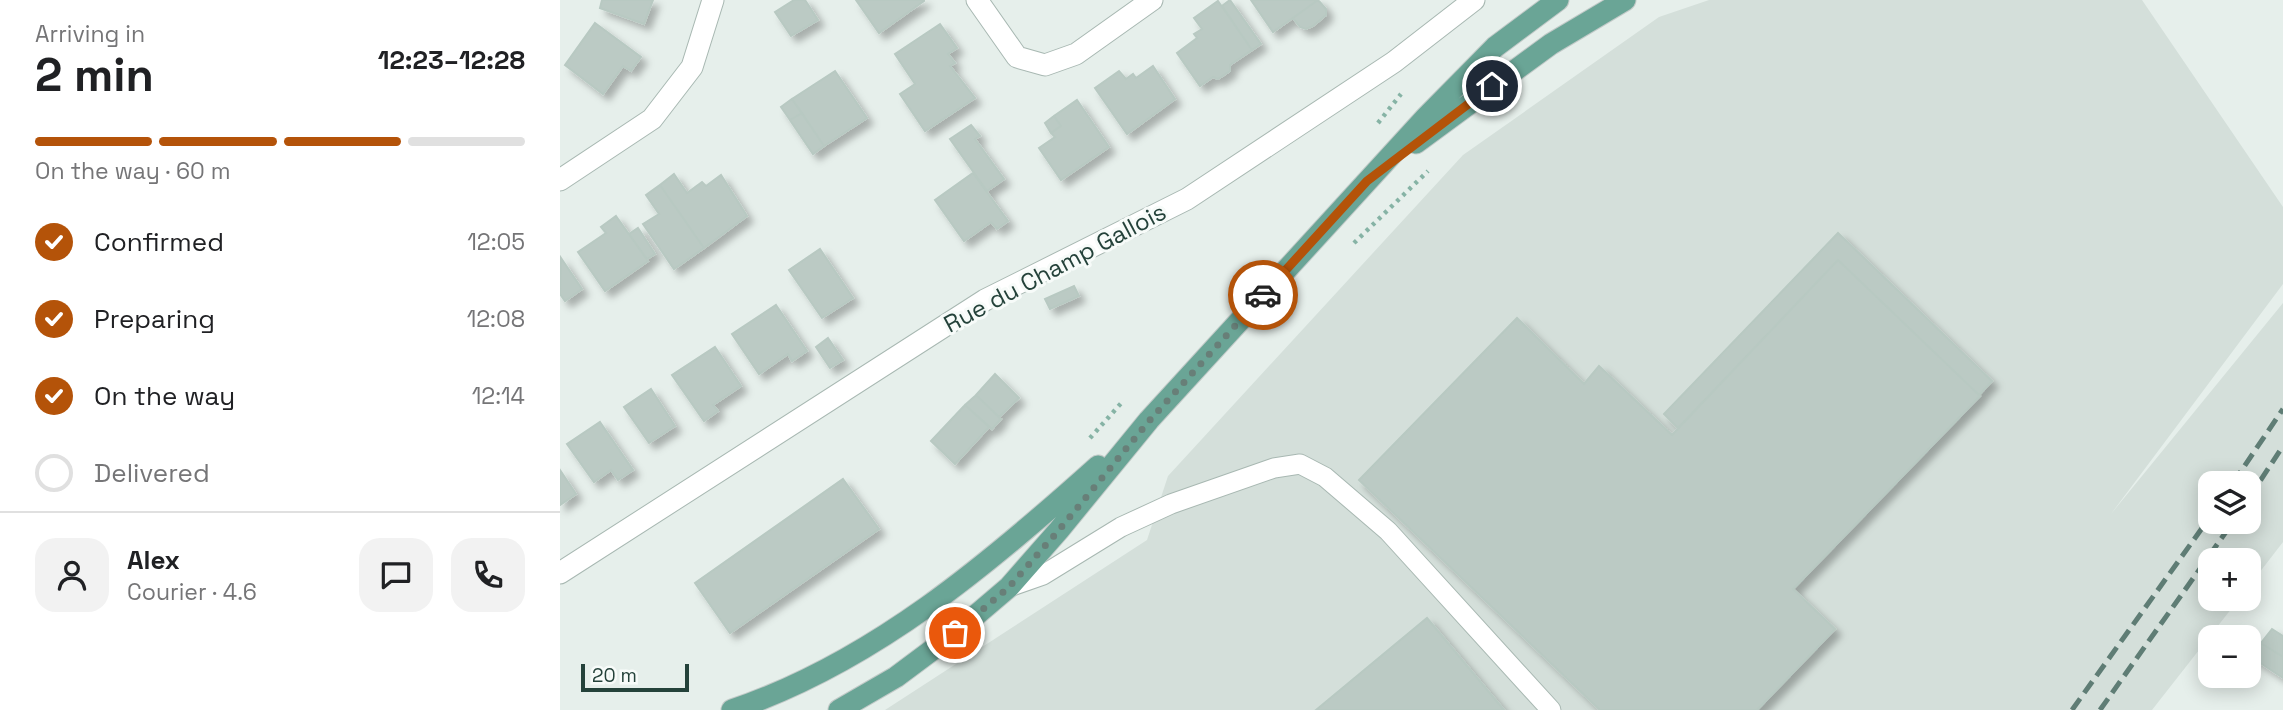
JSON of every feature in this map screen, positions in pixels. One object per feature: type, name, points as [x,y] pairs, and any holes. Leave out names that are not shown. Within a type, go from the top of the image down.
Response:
[{"type":"main road","points":[[839,710],[896,677],[955,633],[1009,587],[1149,421],[1367,181],[1495,47],[1558,0]]},
{"type":"main road","points":[[1367,181],[1550,44],[1625,0]]},
{"type":"main road","points":[[732,710],[807,679],[862,649],[913,616],[984,564],[1046,513],[1149,421]]},
{"type":"street","points":[[560,180],[652,119],[692,67],[713,0]]},
{"type":"street","points":[[977,0],[1017,57],[1045,65],[1076,54],[1152,0]]},
{"type":"street","name":"Rue du Champ Gallois","points":[[560,573],[985,300],[1186,199],[1394,62],[1474,0]]},
{"type":"lane","points":[[1009,587],[1043,575],[1121,527],[1171,504],[1274,468],[1300,464],[1325,477],[1388,531],[1552,710]]},
{"type":"path","points":[[1344,252],[1428,170]]},
{"type":"path","points":[[1087,441],[1133,390]]},
{"type":"shaded area","points":[[1709,0],[2142,0],[2283,207],[2283,284],[2111,514],[2283,303],[2283,542],[2261,570],[2261,548],[2198,548],[2198,611],[2230,611],[2219,625],[2198,625],[2198,651],[2152,710],[885,710],[1147,540],[1168,476],[1463,155],[1659,17]]},
{"type":"building","points":[[602,0],[653,0],[644,24],[600,8]]},
{"type":"building","points":[[794,0],[805,0],[818,20],[791,36],[775,12]]},
{"type":"building","points":[[856,0],[924,0],[924,1],[879,33]]},
{"type":"building","points":[[1230,0],[1261,44],[1252,50],[1222,6]]},
{"type":"building","points":[[1251,0],[1318,0],[1273,32]]},
{"type":"building","points":[[1318,0],[1326,9],[1326,15],[1313,26],[1306,29],[1300,27],[1293,18]]},
{"type":"building","points":[[1218,1],[1252,50],[1230,65],[1230,71],[1218,79],[1213,77],[1200,86],[1177,53],[1197,38],[1194,34],[1202,29],[1194,18]]},
{"type":"building","points":[[595,23],[641,57],[631,71],[623,66],[603,94],[565,65]]},
{"type":"building","points":[[940,24],[957,48],[948,54],[955,63],[950,66],[975,98],[925,131],[900,94],[915,84],[895,54]]},
{"type":"building","points":[[1153,66],[1175,99],[1127,134],[1095,88],[1119,71],[1126,79],[1133,74],[1136,78]]},
{"type":"building","points":[[835,71],[867,118],[824,146],[792,99]]},
{"type":"building","points":[[792,99],[802,113],[790,120],[781,107]]},
{"type":"building","points":[[1077,100],[1109,147],[1061,180],[1039,148],[1055,137],[1051,133],[1061,126],[1054,116]]},
{"type":"building","points":[[802,113],[824,146],[813,154],[790,120]]},
{"type":"building","points":[[1054,116],[1061,126],[1051,133],[1045,123]]},
{"type":"building","points":[[971,125],[980,136],[975,139],[1004,179],[987,191],[950,139]]},
{"type":"building","points":[[973,173],[1008,221],[997,229],[991,222],[964,241],[935,200]]},
{"type":"building","points":[[674,174],[687,193],[702,182],[706,186],[721,175],[747,216],[704,248],[660,185]]},
{"type":"building","points":[[660,185],[704,248],[674,269],[643,224],[659,214],[646,195]]},
{"type":"building","points":[[616,216],[648,261],[605,291],[578,252],[606,233],[601,227]]},
{"type":"building","points":[[638,228],[655,254],[647,259],[629,234]]},
{"type":"building","points":[[1838,233],[1992,381],[1979,395],[1838,260],[1678,428],[1664,414]]},
{"type":"building","points":[[820,249],[853,298],[822,318],[789,270]]},
{"type":"building","points":[[561,258],[582,289],[565,301],[560,294]]},
{"type":"building","points":[[1838,260],[1980,396],[1793,589],[1835,629],[1757,710],[1600,710],[1359,480],[1517,318],[1584,384],[1599,366],[1672,435]]},
{"type":"building","points":[[1074,286],[1079,296],[1050,309],[1045,299]]},
{"type":"building","points":[[776,305],[807,351],[792,361],[788,354],[759,374],[732,334]]},
{"type":"building","points":[[828,338],[843,360],[830,368],[816,347]]},
{"type":"building","points":[[715,347],[741,386],[713,405],[718,411],[704,421],[672,375]]},
{"type":"building","points":[[995,374],[1019,398],[999,417],[976,395]]},
{"type":"building","points":[[651,389],[675,426],[649,443],[624,407]]},
{"type":"building","points":[[976,395],[1001,419],[992,429],[965,405]]},
{"type":"building","points":[[965,405],[989,427],[955,464],[931,441]]},
{"type":"building","points":[[600,422],[633,470],[618,480],[611,470],[594,482],[567,444]]},
{"type":"building","points":[[560,470],[576,494],[560,505]]},
{"type":"building","points":[[843,479],[879,529],[730,633],[695,583]]},
{"type":"building","points":[[1427,618],[1504,710],[1316,710]]},
{"type":"building","points":[[2272,629],[2283,636],[2283,657],[2261,643]]},
{"type":"building","points":[[2261,643],[2283,657],[2283,678],[2261,663]]},
{"type":"railway","points":[[2241,471],[2283,409]]},
{"type":"railway","points":[[2261,480],[2283,446]]},
{"type":"railway","points":[[2072,710],[2198,534]]},
{"type":"railway","points":[[2100,710],[2225,534]]},
{"type":"way so far","points":[[955,633],[1009,587],[1149,421],[1263,295]]},
{"type":"route","points":[[1263,295],[1367,181],[1492,86]]}]
